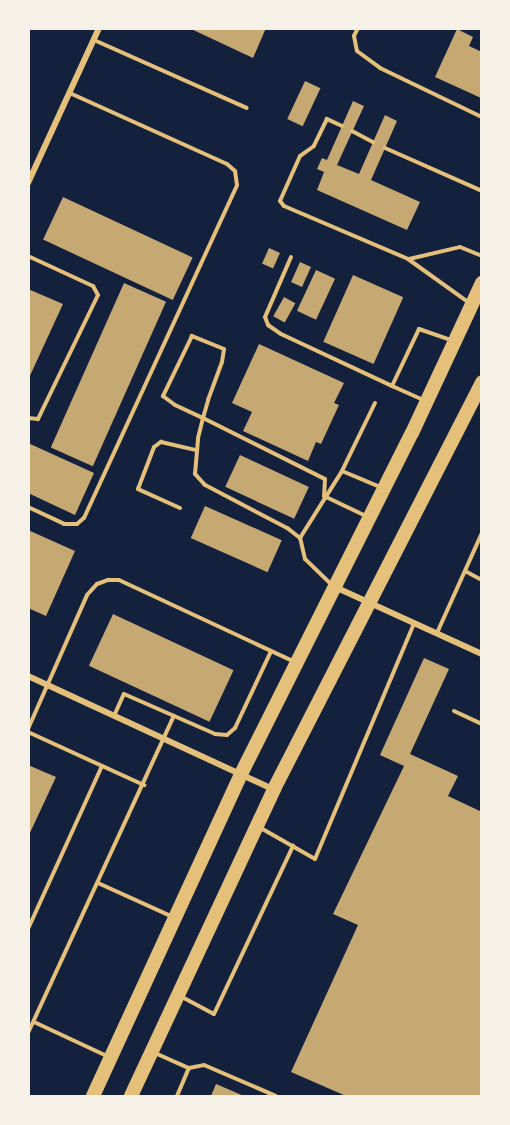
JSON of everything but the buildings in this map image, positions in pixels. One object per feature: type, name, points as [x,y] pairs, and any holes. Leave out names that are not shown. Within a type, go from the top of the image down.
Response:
[{"type":"main road","points":[[93,1096],[242,774],[333,586],[384,488],[482,283]]},
{"type":"main road","points":[[131,1096],[274,789],[482,382]]},
{"type":"street","points":[[28,183],[99,28]]},
{"type":"street","points":[[333,586],[482,654]]},
{"type":"street","points":[[28,676],[274,789]]},
{"type":"lane","points":[[358,28],[354,36],[357,51],[380,68],[482,117]]},
{"type":"lane","points":[[94,40],[247,108]]},
{"type":"lane","points":[[28,507],[64,524],[77,524],[84,518],[237,184],[235,171],[227,164],[70,93]]},
{"type":"lane","points":[[342,126],[327,119],[314,146],[300,156],[280,201],[284,206],[408,259],[471,304]]},
{"type":"lane","points":[[352,131],[373,142]]},
{"type":"lane","points":[[385,148],[482,191]]},
{"type":"lane","points":[[408,259],[460,247],[482,256]]},
{"type":"lane","points":[[28,256],[93,286],[98,295],[38,419],[28,417]]},
{"type":"lane","points":[[291,257],[267,310],[268,325],[426,401]]},
{"type":"lane","points":[[392,386],[419,328],[454,341]]},
{"type":"lane","points":[[300,538],[205,485],[195,474],[195,450],[203,418],[224,349],[192,336],[164,396],[203,418],[325,479],[324,496]]},
{"type":"lane","points":[[333,586],[305,559],[300,538],[324,496],[342,471],[375,403]]},
{"type":"lane","points":[[180,508],[138,489],[154,447],[161,442],[195,450]]},
{"type":"lane","points":[[342,471],[384,488]]},
{"type":"lane","points":[[324,496],[369,517]]},
{"type":"lane","points":[[437,633],[482,533]]},
{"type":"lane","points":[[465,571],[482,580]]},
{"type":"lane","points":[[144,785],[28,730],[87,595],[97,584],[108,580],[119,580],[296,663]]},
{"type":"lane","points":[[257,825],[315,859],[414,623]]},
{"type":"lane","points":[[114,716],[124,694],[215,734],[227,735],[235,728],[271,651]]},
{"type":"lane","points":[[454,711],[482,724]]},
{"type":"lane","points":[[28,1033],[174,716]]},
{"type":"lane","points":[[28,929],[102,766]]},
{"type":"lane","points":[[178,995],[214,1014],[293,846]]},
{"type":"lane","points":[[98,883],[174,918]]},
{"type":"lane","points":[[34,1022],[111,1057]]},
{"type":"lane","points":[[152,1051],[189,1068],[204,1065],[276,1096]]},
{"type":"lane","points":[[177,1096],[189,1068]]}]
